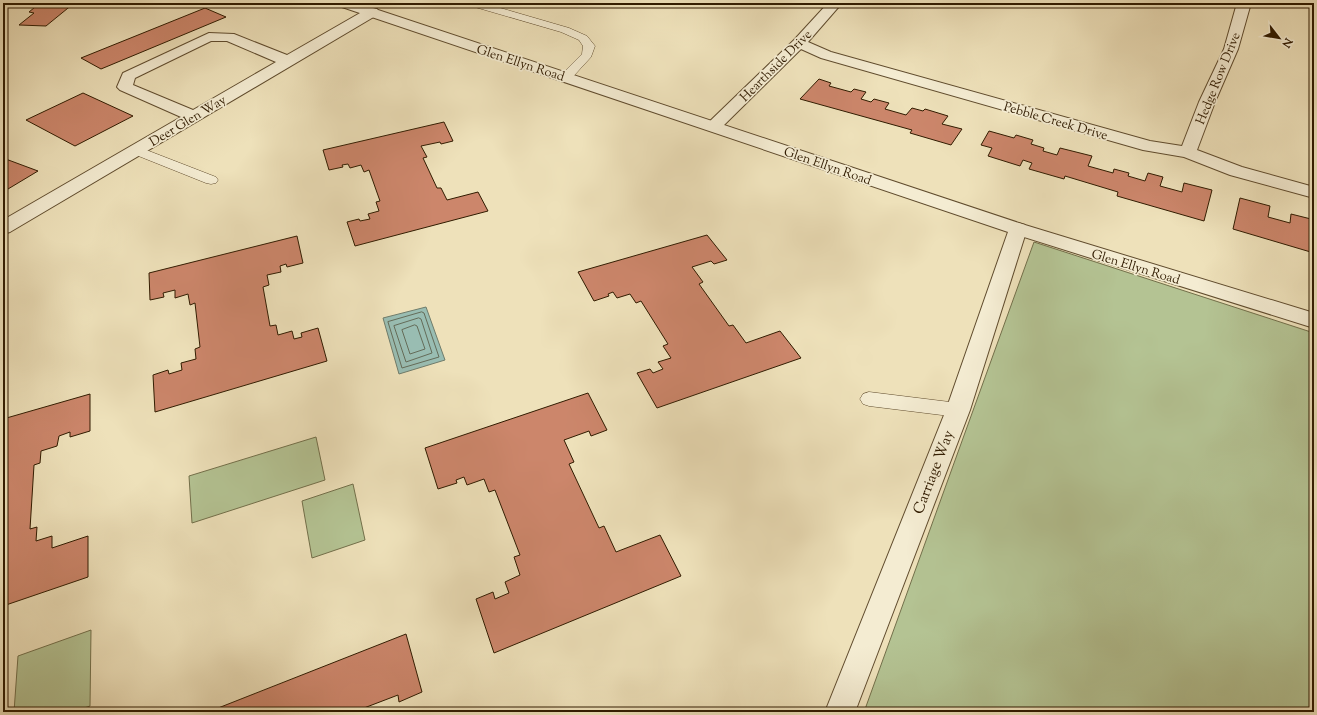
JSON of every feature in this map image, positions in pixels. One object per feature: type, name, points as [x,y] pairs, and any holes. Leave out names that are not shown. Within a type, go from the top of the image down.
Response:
[{"type":"street","name":"Glen Ellyn Road","points":[[344,3],[566,76],[1018,229],[1314,321]]},
{"type":"street","name":"Hearthside Drive","points":[[714,126],[799,44],[835,3]]},
{"type":"street","name":"Hedge Row Drive","points":[[1188,152],[1207,102],[1231,49],[1244,3]]},
{"type":"street","name":"Deer Glen Way","points":[[3,228],[372,12]]},
{"type":"street","points":[[193,116],[126,86],[128,76],[209,37],[229,37],[288,60]]},
{"type":"street","name":"Pebble Creek Drive","points":[[799,44],[826,55],[1149,146],[1188,152],[1236,171],[1314,193]]},
{"type":"street","name":"Carriage Way","points":[[840,712],[958,410],[1018,229]]},
{"type":"lane","points":[[472,3],[565,30],[583,38],[589,46],[587,55],[566,76]]},
{"type":"lane","points":[[136,150],[211,180]]},
{"type":"lane","points":[[869,399],[958,410]]},
{"type":"green space","points":[[1034,242],[1314,333],[1314,712],[864,712]]},
{"type":"green space","points":[[316,437],[325,480],[192,523],[189,476]]},
{"type":"green space","points":[[353,484],[365,540],[312,558],[302,501]]},
{"type":"green space","points":[[91,630],[90,706],[73,712],[14,712],[18,656]]},
{"type":"water","points":[[426,307],[445,360],[399,374],[383,318]]},
{"type":"building","points":[[40,3],[73,4],[46,26],[19,25],[34,13],[29,12]]},
{"type":"building","points":[[511,3],[532,3],[525,7]]},
{"type":"building","points":[[205,8],[226,17],[101,69],[81,58]]},
{"type":"building","points":[[819,79],[831,83],[829,86],[851,92],[854,89],[866,92],[861,99],[871,102],[874,99],[889,103],[885,109],[906,115],[912,108],[923,111],[925,109],[948,116],[942,124],[962,129],[951,145],[910,133],[912,130],[800,99]]},
{"type":"building","points":[[83,93],[133,116],[75,146],[26,120]]},
{"type":"building","points":[[444,122],[453,141],[421,146],[427,157],[423,158],[437,188],[441,188],[447,200],[478,192],[488,211],[355,246],[347,222],[359,219],[360,221],[370,219],[368,214],[379,211],[376,202],[380,201],[369,170],[364,172],[361,165],[350,168],[348,164],[342,165],[343,167],[329,170],[323,150]]},
{"type":"building","points":[[989,131],[1014,138],[1016,135],[1033,140],[1031,144],[1044,148],[1043,151],[1057,155],[1060,148],[1092,156],[1088,166],[1113,173],[1114,169],[1129,173],[1128,176],[1145,181],[1148,173],[1163,177],[1160,186],[1182,192],[1184,183],[1212,190],[1204,221],[1117,196],[1118,192],[1065,176],[1064,179],[1029,169],[1032,163],[1023,160],[1020,166],[988,156],[992,148],[981,145]]},
{"type":"building","points":[[3,158],[38,171],[3,192]]},
{"type":"building","points":[[1240,198],[1270,206],[1268,217],[1290,223],[1291,214],[1311,219],[1310,227],[1314,228],[1314,253],[1233,229]]},
{"type":"building","points":[[707,235],[727,260],[714,264],[711,261],[692,267],[703,282],[699,284],[729,326],[733,325],[746,343],[780,331],[801,358],[657,408],[637,373],[650,369],[653,373],[663,369],[658,362],[671,358],[663,346],[668,344],[641,301],[636,303],[630,294],[617,298],[613,292],[608,294],[609,296],[594,301],[578,272]]},
{"type":"building","points":[[297,236],[303,263],[287,267],[286,264],[280,266],[281,272],[267,275],[269,285],[263,287],[270,326],[276,325],[278,335],[292,331],[294,339],[302,337],[301,333],[318,328],[327,361],[155,412],[153,375],[168,370],[169,374],[182,370],[181,363],[196,359],[195,349],[200,347],[195,303],[190,305],[188,294],[175,298],[175,290],[163,293],[164,297],[150,300],[149,273]]},
{"type":"building","points":[[588,393],[607,430],[591,436],[589,431],[564,440],[574,462],[569,464],[599,528],[604,526],[616,552],[660,535],[681,576],[494,653],[476,599],[493,592],[495,599],[509,593],[505,582],[520,575],[514,557],[520,555],[495,490],[489,492],[484,479],[467,485],[464,477],[456,480],[457,483],[438,489],[425,448]]},
{"type":"building","points":[[90,394],[90,431],[70,437],[70,432],[59,436],[57,446],[41,451],[40,463],[34,465],[30,529],[37,527],[36,541],[52,536],[52,548],[88,536],[88,577],[3,606],[3,419]]},
{"type":"building","points":[[406,634],[422,692],[399,702],[398,695],[364,708],[365,712],[208,712]]}]
